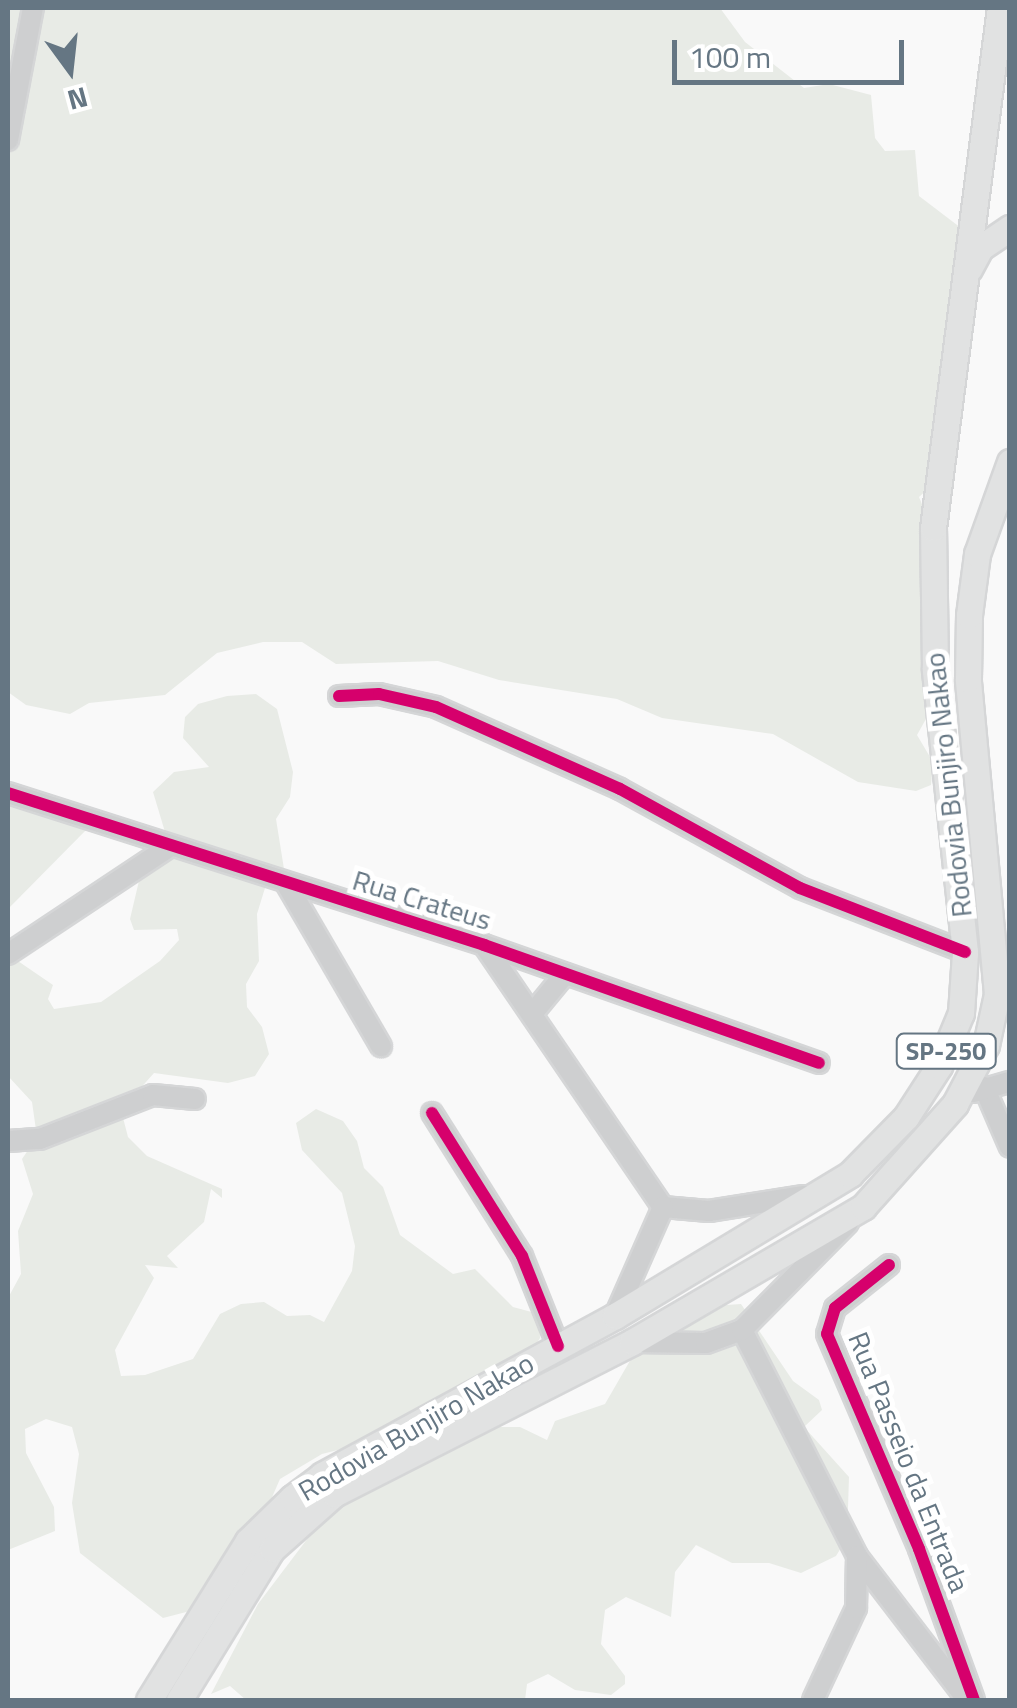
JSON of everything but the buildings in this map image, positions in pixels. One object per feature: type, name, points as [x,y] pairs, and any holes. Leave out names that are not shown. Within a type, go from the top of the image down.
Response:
[{"type":"main road","name":"Rodovia Bunjiro Nakao","points":[[150,1700],[229,1570],[269,1518],[322,1474],[615,1316],[850,1174],[906,1118],[939,1066],[961,1013],[965,952],[934,669],[933,528],[1000,8]]},
{"type":"main road","points":[[965,277],[980,248],[1010,228]]},
{"type":"main road","name":"Rodovia Bunjiro Nakao","points":[[179,1700],[272,1549],[323,1502],[632,1342],[863,1207],[955,1104],[986,1045],[1003,997],[968,679],[968,615],[978,554],[1010,462]]},
{"type":"street","points":[[8,140],[33,8]]},
{"type":"street","points":[[339,696],[380,694],[436,707],[620,789],[800,888],[965,952]]},
{"type":"street","name":"Rua Crateus","points":[[8,794],[484,945],[818,1064]]},
{"type":"street","points":[[8,954],[169,847]]},
{"type":"street","points":[[286,883],[381,1046]]},
{"type":"street","points":[[484,945],[662,1207]]},
{"type":"street","points":[[532,1014],[565,974]]},
{"type":"street","points":[[955,1104],[984,1087],[1010,1082]]},
{"type":"street","points":[[984,1087],[1010,1148]]},
{"type":"street","points":[[8,1140],[40,1139],[152,1095],[195,1099]]},
{"type":"street","points":[[432,1113],[522,1256],[558,1346]]},
{"type":"street","points":[[662,1207],[762,1206],[850,1174]]},
{"type":"street","points":[[615,1316],[662,1207]]},
{"type":"street","points":[[632,1342],[706,1343],[742,1330],[863,1207]]},
{"type":"street","name":"Rua Passeio da Entrada","points":[[889,1266],[835,1308],[828,1334],[919,1548],[971,1700]]},
{"type":"street","points":[[742,1330],[857,1556],[971,1700]]},
{"type":"street","points":[[813,1700],[848,1632],[857,1556]]},
{"type":"shaded area","points":[[8,8],[720,8],[745,42],[804,88],[829,84],[871,95],[875,138],[885,151],[915,150],[919,196],[961,228],[930,487],[919,497],[928,519],[931,710],[917,735],[933,762],[931,785],[916,791],[858,782],[773,734],[662,718],[617,699],[499,680],[438,661],[336,664],[302,642],[263,642],[217,653],[165,695],[89,703],[70,714],[26,705],[8,692]]},
{"type":"shaded area","points":[[256,694],[277,709],[293,772],[290,797],[276,819],[284,869],[265,888],[257,914],[259,961],[246,984],[247,1007],[262,1027],[269,1054],[255,1076],[228,1083],[154,1073],[121,1110],[128,1137],[147,1156],[222,1189],[222,1198],[211,1189],[204,1222],[167,1256],[178,1268],[145,1265],[154,1278],[115,1350],[121,1376],[145,1375],[193,1359],[220,1314],[241,1304],[264,1302],[287,1316],[310,1315],[324,1322],[352,1271],[355,1246],[342,1193],[302,1150],[296,1123],[316,1109],[343,1121],[357,1141],[364,1168],[383,1187],[400,1235],[453,1274],[475,1269],[513,1307],[539,1314],[540,1338],[527,1360],[457,1387],[402,1434],[322,1454],[280,1479],[259,1527],[190,1611],[163,1618],[80,1553],[72,1503],[79,1454],[72,1427],[46,1419],[25,1429],[26,1453],[54,1507],[55,1531],[8,1550],[8,1298],[21,1274],[18,1231],[33,1194],[22,1159],[37,1137],[32,1102],[8,1076],[8,932],[15,959],[53,985],[48,999],[54,1009],[101,1002],[160,961],[179,940],[177,929],[134,930],[130,919],[142,868],[165,832],[153,792],[174,772],[209,767],[183,738],[185,717],[198,704]]},
{"type":"shaded area","points":[[8,795],[90,826],[8,909]]},
{"type":"shaded area","points":[[741,1304],[793,1381],[819,1400],[822,1410],[804,1427],[849,1477],[847,1538],[836,1556],[801,1573],[769,1563],[732,1563],[696,1545],[675,1572],[671,1617],[626,1597],[605,1610],[601,1644],[625,1676],[625,1684],[611,1695],[575,1690],[548,1674],[527,1684],[525,1700],[246,1700],[230,1686],[211,1694],[258,1604],[311,1534],[371,1482],[499,1427],[520,1427],[547,1440],[555,1421],[605,1404],[650,1326],[684,1308]]},
{"type":"cycle path","points":[[339,696],[379,694],[436,707],[620,789],[800,888],[965,952]]},
{"type":"cycle path","points":[[8,793],[484,945],[819,1063]]},
{"type":"cycle path","points":[[432,1113],[522,1256],[558,1346]]},
{"type":"cycle path","points":[[889,1265],[835,1308],[827,1334],[919,1549],[974,1700]]}]
